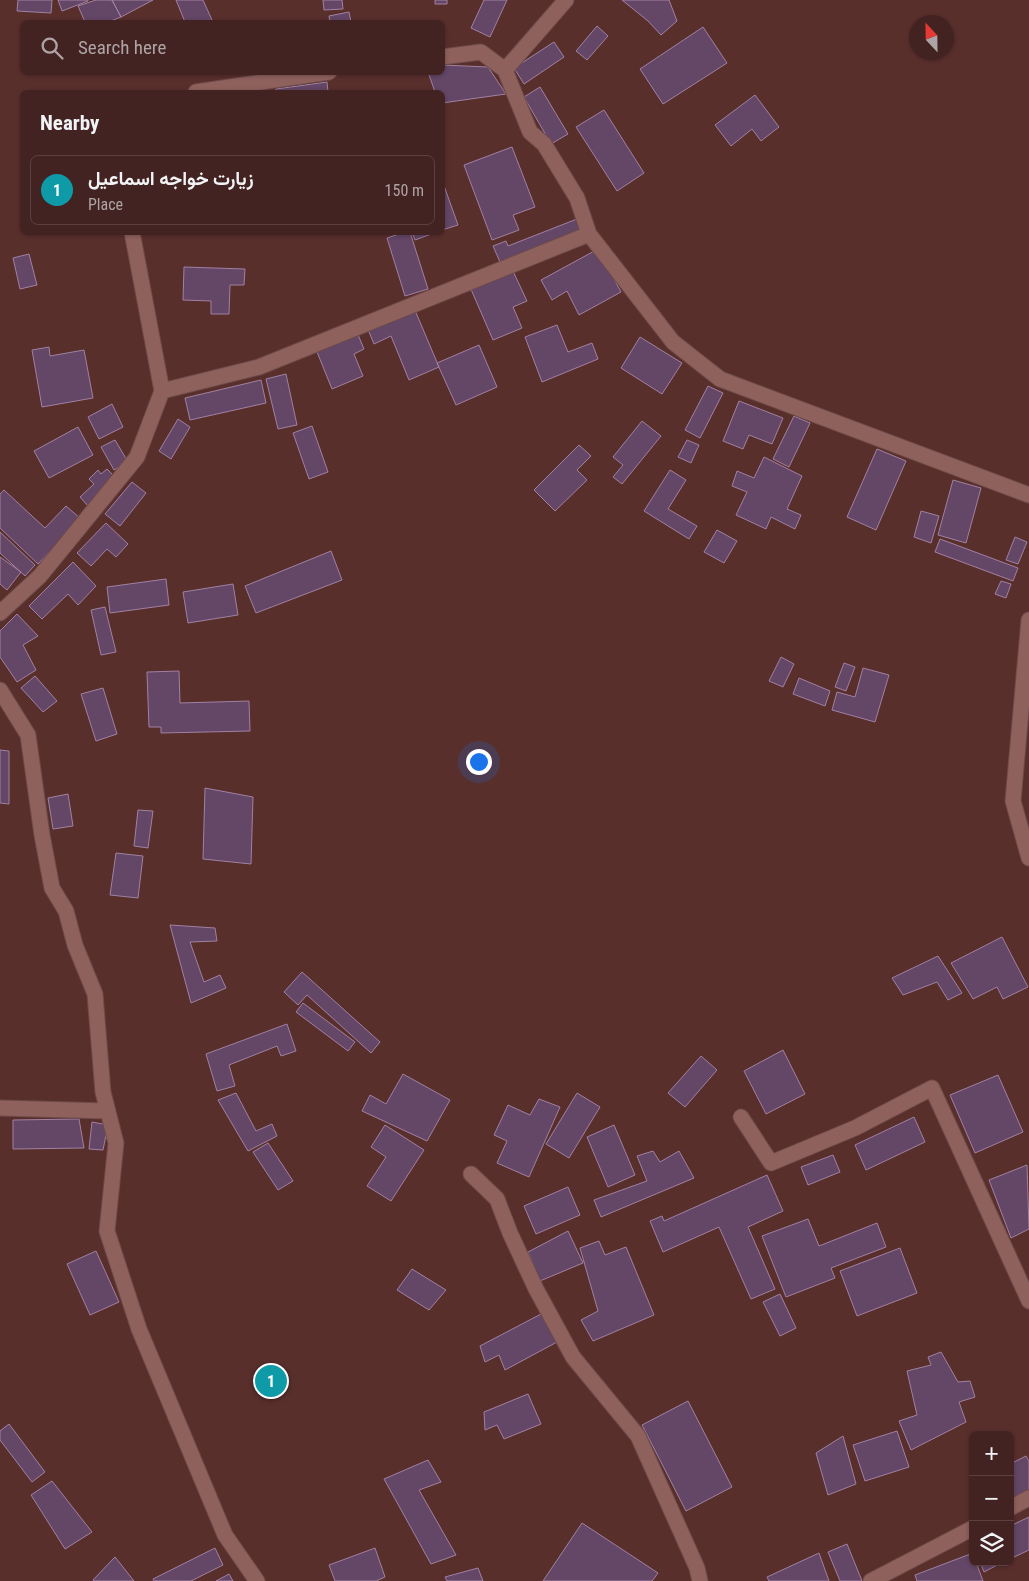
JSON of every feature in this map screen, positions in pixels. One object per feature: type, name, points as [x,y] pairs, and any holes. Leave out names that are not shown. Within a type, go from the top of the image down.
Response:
[{"type":"street","points":[[505,70],[566,0]]},
{"type":"street","points":[[445,57],[481,52],[505,70],[530,132],[544,144],[577,198],[589,234],[673,342],[720,379],[1029,495]]},
{"type":"street","points":[[209,90],[309,75]]},
{"type":"street","points":[[162,391],[259,367],[589,234]]},
{"type":"street","points":[[0,613],[40,576],[138,457],[162,391],[133,235]]},
{"type":"street","points":[[1029,620],[1012,800],[1029,858]]},
{"type":"street","points":[[0,690],[28,735],[42,835],[52,888],[66,911],[75,945],[95,994],[103,1092],[116,1143],[107,1231],[140,1329],[225,1535],[257,1581]]},
{"type":"street","points":[[741,1117],[771,1163],[855,1128],[932,1088],[1029,1301]]},
{"type":"street","points":[[0,1108],[108,1111]]},
{"type":"street","points":[[471,1174],[497,1199],[510,1233],[536,1289],[573,1357],[638,1436],[697,1568],[700,1581]]},
{"type":"street","points":[[1014,1506],[1029,1498]]},
{"type":"street","points":[[871,1581],[969,1530]]},
{"type":"building","points":[[18,0],[52,0],[51,13],[17,11]]},
{"type":"building","points":[[58,0],[88,0],[88,1],[62,11]]},
{"type":"building","points":[[96,0],[112,0],[121,17],[113,20],[84,20],[78,6]]},
{"type":"building","points":[[112,0],[153,0],[121,17]]},
{"type":"building","points":[[176,0],[203,0],[212,20],[184,20]]},
{"type":"building","points":[[323,0],[342,0],[343,9],[324,10]]},
{"type":"building","points":[[435,0],[447,0],[447,4],[435,4]]},
{"type":"building","points":[[484,0],[507,0],[490,37],[471,28]]},
{"type":"building","points":[[622,0],[669,0],[677,21],[661,35],[648,21]]},
{"type":"building","points":[[349,12],[351,20],[330,20],[329,16]]},
{"type":"building","points":[[597,26],[608,36],[587,60],[576,51]]},
{"type":"building","points":[[703,27],[727,63],[663,104],[640,69]]},
{"type":"building","points":[[554,42],[564,57],[524,84],[514,68]]},
{"type":"building","points":[[445,65],[488,67],[506,94],[445,103],[445,90],[434,90],[429,75],[445,75]]},
{"type":"building","points":[[327,82],[328,90],[276,90]]},
{"type":"building","points":[[540,87],[568,134],[551,144],[524,97]]},
{"type":"building","points":[[755,95],[779,127],[761,141],[752,129],[731,146],[715,125]]},
{"type":"building","points":[[604,110],[644,173],[617,191],[576,127]]},
{"type":"building","points":[[512,147],[535,207],[513,215],[519,230],[492,240],[464,165]]},
{"type":"building","points":[[445,188],[458,225],[445,229]]},
{"type":"building","points":[[582,217],[587,227],[500,262],[493,246],[506,241],[508,246]]},
{"type":"building","points":[[396,235],[411,235],[428,289],[405,296],[387,238]]},
{"type":"building","points":[[413,235],[429,235],[415,240]]},
{"type":"building","points":[[598,249],[621,292],[579,315],[567,291],[552,300],[541,280]]},
{"type":"building","points":[[29,254],[37,285],[20,289],[13,258]]},
{"type":"building","points":[[184,267],[245,269],[244,285],[230,285],[229,314],[211,314],[211,301],[183,300]]},
{"type":"building","points":[[512,269],[527,301],[513,307],[522,328],[493,340],[470,287]]},
{"type":"building","points":[[414,308],[439,367],[409,380],[391,336],[374,344],[367,327]]},
{"type":"building","points":[[557,325],[568,352],[592,343],[598,359],[542,382],[525,337]]},
{"type":"building","points":[[356,330],[364,349],[354,354],[363,376],[332,389],[315,347]]},
{"type":"building","points":[[640,337],[682,363],[662,394],[621,368]]},
{"type":"building","points":[[479,345],[497,387],[456,405],[437,363]]},
{"type":"building","points":[[49,347],[50,356],[84,350],[93,398],[42,407],[32,350]]},
{"type":"building","points":[[286,374],[297,425],[278,429],[266,379]]},
{"type":"building","points":[[261,380],[266,403],[190,420],[185,398]]},
{"type":"building","points":[[708,386],[723,393],[700,438],[685,430]]},
{"type":"building","points":[[739,401],[783,418],[772,444],[749,435],[743,449],[723,441]]},
{"type":"building","points":[[112,404],[123,427],[99,439],[88,417]]},
{"type":"building","points":[[794,416],[810,423],[789,467],[773,459]]},
{"type":"building","points":[[178,419],[190,427],[171,459],[159,451]]},
{"type":"building","points":[[642,421],[661,436],[622,484],[613,477],[623,465],[613,457]]},
{"type":"building","points":[[312,426],[328,472],[309,479],[293,433]]},
{"type":"building","points":[[78,427],[93,455],[49,478],[34,451]]},
{"type":"building","points":[[115,440],[128,462],[114,470],[101,447]]},
{"type":"building","points":[[687,440],[699,445],[691,463],[678,457]]},
{"type":"building","points":[[579,445],[591,456],[577,470],[587,480],[555,511],[534,490]]},
{"type":"building","points":[[877,449],[906,461],[876,530],[847,517]]},
{"type":"building","points":[[764,457],[802,476],[787,509],[801,515],[795,529],[771,517],[766,529],[736,515],[747,492],[732,486],[737,471],[754,478]]},
{"type":"building","points":[[107,469],[116,478],[88,506],[80,497],[94,484],[89,479],[98,470],[101,474]]},
{"type":"building","points":[[670,470],[686,480],[668,509],[697,526],[689,539],[644,511]]},
{"type":"building","points":[[953,480],[981,488],[966,543],[938,535]]},
{"type":"building","points":[[132,482],[146,493],[120,526],[105,514]]},
{"type":"building","points":[[4,490],[45,528],[66,506],[81,519],[38,564],[0,528],[0,494]]},
{"type":"building","points":[[921,511],[939,516],[931,543],[914,537]]},
{"type":"building","points":[[106,523],[128,544],[116,557],[107,549],[91,566],[77,553]]},
{"type":"building","points":[[717,530],[737,541],[724,563],[704,552]]},
{"type":"building","points":[[0,532],[35,565],[25,576],[0,553]]},
{"type":"building","points":[[1015,537],[1027,542],[1018,564],[1006,560]]},
{"type":"building","points":[[940,539],[1018,568],[1013,581],[935,552]]},
{"type":"building","points":[[331,551],[342,580],[256,613],[245,586]]},
{"type":"building","points":[[0,557],[21,572],[7,590],[0,584]]},
{"type":"building","points":[[73,562],[96,586],[78,605],[68,594],[42,619],[29,606]]},
{"type":"building","points":[[166,579],[169,605],[110,613],[107,587]]},
{"type":"building","points":[[1001,581],[1011,584],[1006,598],[995,594]]},
{"type":"building","points":[[233,584],[238,615],[188,623],[183,592]]},
{"type":"building","points":[[105,607],[116,652],[101,655],[91,610]]},
{"type":"building","points":[[17,614],[38,636],[23,645],[36,670],[17,682],[0,657],[0,631]]},
{"type":"building","points":[[781,657],[794,664],[783,687],[769,681]]},
{"type":"building","points":[[844,663],[855,667],[846,691],[835,687]]},
{"type":"building","points":[[863,668],[889,675],[875,722],[832,710],[837,692],[855,697]]},
{"type":"building","points":[[179,671],[180,703],[249,701],[250,731],[161,733],[161,727],[149,727],[147,672]]},
{"type":"building","points":[[35,676],[57,701],[43,712],[21,688]]},
{"type":"building","points":[[799,678],[830,691],[825,706],[793,694]]},
{"type":"building","points":[[103,688],[117,734],[96,741],[81,694]]},
{"type":"building","points":[[0,750],[9,751],[9,804],[0,803]]},
{"type":"building","points":[[205,788],[253,797],[251,864],[203,859]]},
{"type":"building","points":[[68,794],[73,826],[53,829],[48,798]]},
{"type":"building","points":[[138,810],[153,811],[148,848],[134,846]]},
{"type":"building","points":[[116,853],[143,856],[138,898],[110,895]]},
{"type":"building","points":[[170,925],[215,928],[217,941],[190,942],[204,982],[220,975],[226,988],[191,1003]]},
{"type":"building","points":[[1002,937],[1028,987],[1003,999],[997,987],[973,999],[951,963]]},
{"type":"building","points":[[938,956],[962,993],[948,1000],[937,982],[903,995],[892,978]]},
{"type":"building","points":[[302,972],[380,1042],[371,1053],[307,995],[298,1005],[284,992]]},
{"type":"building","points":[[303,1003],[355,1042],[348,1051],[296,1012]]},
{"type":"building","points":[[287,1024],[296,1051],[281,1056],[277,1046],[229,1065],[235,1086],[217,1091],[206,1054]]},
{"type":"building","points":[[783,1050],[805,1094],[766,1114],[744,1071]]},
{"type":"building","points":[[701,1056],[717,1070],[685,1107],[668,1093]]},
{"type":"building","points":[[403,1074],[450,1100],[427,1141],[362,1111],[370,1095],[386,1104]]},
{"type":"building","points":[[998,1075],[1023,1132],[975,1153],[950,1095]]},
{"type":"building","points":[[236,1093],[256,1131],[272,1124],[277,1136],[248,1151],[218,1100]]},
{"type":"building","points":[[577,1093],[600,1107],[569,1158],[546,1144]]},
{"type":"building","points":[[539,1099],[560,1107],[529,1177],[497,1163],[507,1141],[494,1135],[508,1105],[530,1115]]},
{"type":"building","points":[[914,1117],[925,1142],[866,1170],[855,1145]]},
{"type":"building","points":[[79,1119],[84,1148],[13,1149],[13,1120]]},
{"type":"building","points":[[92,1122],[108,1125],[103,1150],[89,1149]]},
{"type":"building","points":[[385,1125],[424,1150],[391,1201],[367,1186],[386,1157],[371,1147]]},
{"type":"building","points":[[614,1125],[635,1175],[608,1187],[587,1137]]},
{"type":"building","points":[[268,1143],[293,1181],[278,1190],[253,1152]]},
{"type":"building","points":[[653,1151],[660,1162],[679,1151],[694,1178],[601,1217],[594,1200],[647,1181],[637,1156]]},
{"type":"building","points":[[833,1155],[840,1172],[808,1185],[801,1167]]},
{"type":"building","points":[[1027,1165],[1029,1229],[1011,1238],[989,1180]]},
{"type":"building","points":[[767,1175],[783,1211],[748,1227],[775,1289],[751,1299],[719,1227],[663,1252],[650,1221],[662,1216],[664,1221]]},
{"type":"building","points":[[568,1187],[580,1215],[536,1234],[524,1206]]},
{"type":"building","points":[[808,1219],[819,1246],[877,1223],[886,1247],[831,1268],[835,1278],[786,1297],[762,1236]]},
{"type":"building","points":[[568,1231],[583,1263],[540,1281],[528,1252]]},
{"type":"building","points":[[599,1241],[605,1255],[626,1247],[654,1315],[593,1341],[581,1320],[598,1311],[580,1248]]},
{"type":"building","points":[[900,1248],[917,1293],[857,1316],[840,1271]]},
{"type":"building","points":[[96,1251],[119,1302],[90,1315],[67,1264]]},
{"type":"building","points":[[412,1269],[446,1290],[429,1310],[397,1290]]},
{"type":"building","points":[[780,1294],[796,1328],[780,1336],[763,1302]]},
{"type":"building","points":[[543,1313],[557,1342],[505,1370],[499,1355],[485,1362],[480,1346]]},
{"type":"building","points":[[941,1352],[958,1382],[970,1381],[975,1397],[959,1402],[966,1422],[911,1450],[899,1421],[917,1415],[907,1371],[931,1365],[928,1357]]},
{"type":"building","points":[[528,1394],[541,1424],[504,1439],[497,1425],[485,1430],[484,1412]]},
{"type":"building","points":[[688,1401],[732,1487],[686,1511],[642,1425]]},
{"type":"building","points":[[9,1424],[45,1472],[32,1482],[0,1440],[0,1431]]},
{"type":"building","points":[[897,1431],[909,1467],[865,1481],[853,1445]]},
{"type":"building","points":[[843,1436],[856,1484],[828,1495],[816,1453]]},
{"type":"building","points":[[1026,1456],[1029,1461],[1029,1492],[1014,1499],[1014,1476],[1014,1462]]},
{"type":"building","points":[[428,1460],[441,1482],[419,1490],[456,1555],[431,1564],[384,1479]]},
{"type":"building","points":[[52,1481],[92,1532],[65,1549],[31,1495]]},
{"type":"building","points":[[1029,1517],[1029,1550],[1014,1557],[1014,1524]]},
{"type":"building","points":[[582,1523],[658,1573],[652,1581],[543,1581]]},
{"type":"building","points":[[847,1544],[862,1581],[840,1581],[828,1552]]},
{"type":"building","points":[[215,1548],[223,1565],[191,1581],[154,1581],[153,1579]]},
{"type":"building","points":[[375,1548],[385,1577],[376,1581],[335,1581],[329,1565]]},
{"type":"building","points":[[819,1553],[829,1581],[769,1581],[767,1577]]},
{"type":"building","points":[[969,1555],[969,1566],[977,1566],[983,1581],[917,1581],[915,1575]]},
{"type":"building","points":[[115,1557],[134,1581],[94,1581],[93,1580]]},
{"type":"building","points":[[982,1566],[995,1566],[984,1572]]},
{"type":"building","points":[[478,1568],[483,1581],[447,1581],[445,1577]]},
{"type":"building","points":[[229,1574],[233,1581],[216,1581]]},
{"type":"place","name":"زیارت خواجه اسماعیل","points":[[271,1381]]}]
